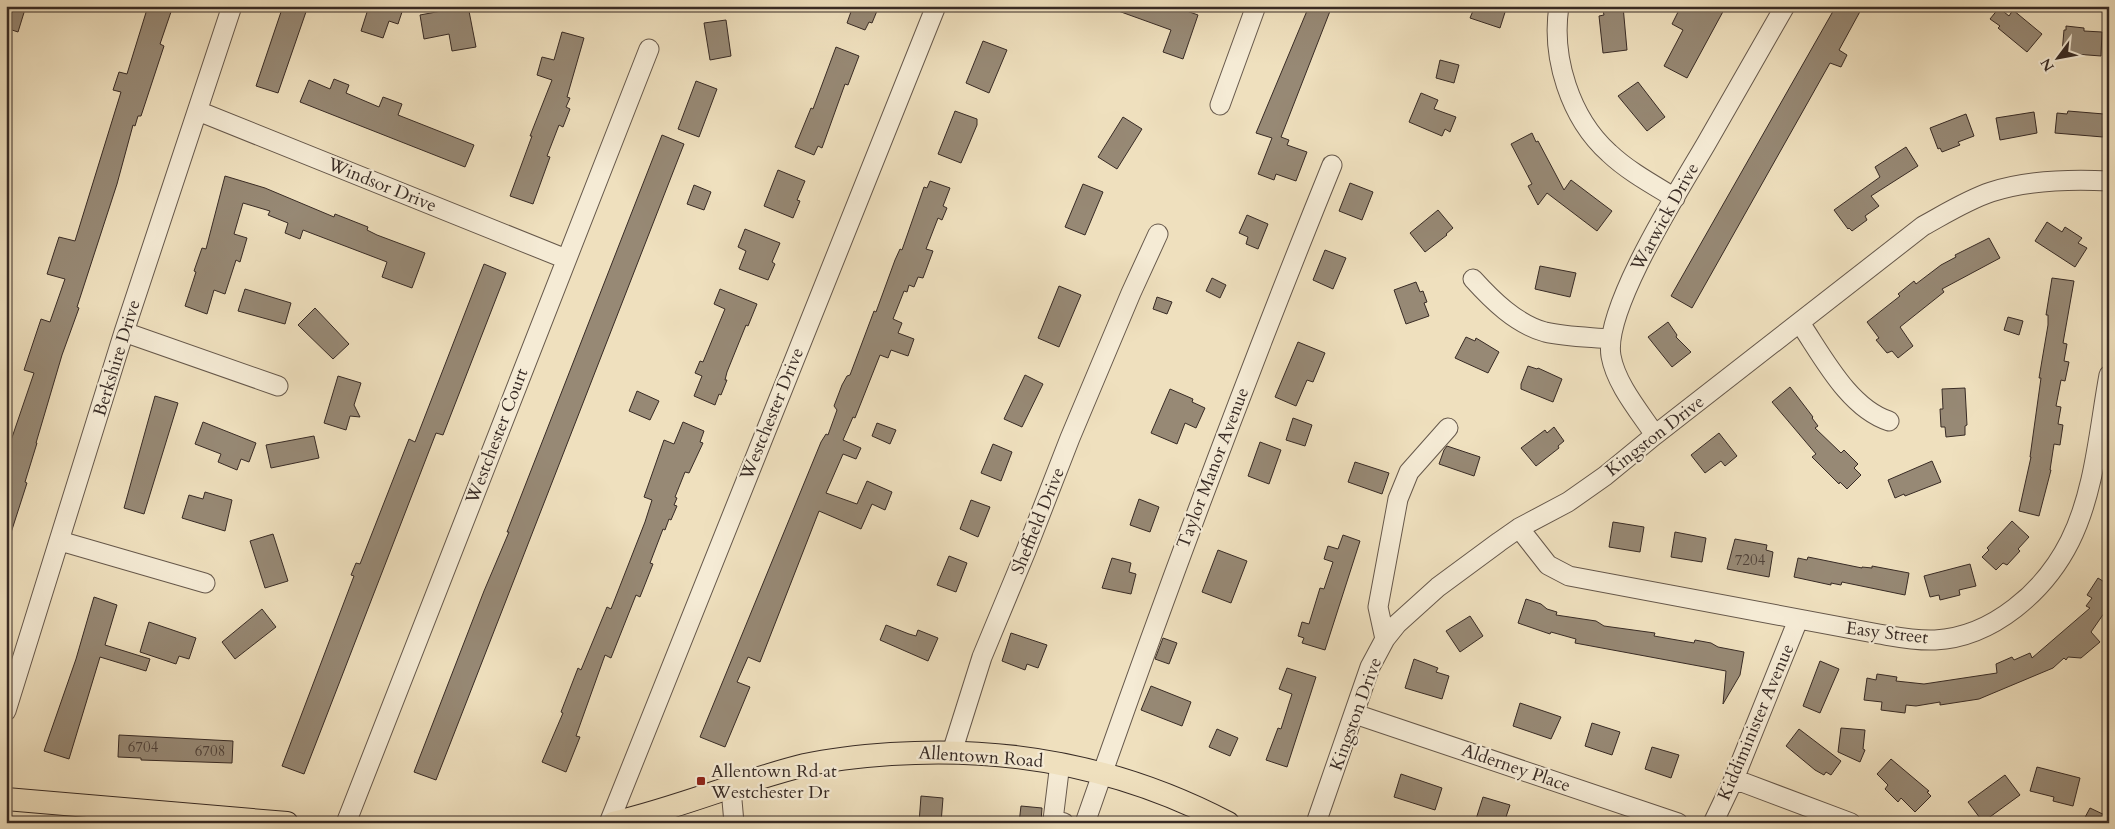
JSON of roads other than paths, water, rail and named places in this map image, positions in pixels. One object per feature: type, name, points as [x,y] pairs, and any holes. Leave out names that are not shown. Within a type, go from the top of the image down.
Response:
[{"type":"main road","name":"Allentown Road","points":[[613,823],[654,813],[779,772],[808,765],[863,756],[952,752],[1060,763],[1102,772],[1174,798],[1228,823]]},
{"type":"main road","points":[[6,799],[287,823]]},
{"type":"street","name":"Berkshire Drive","points":[[6,712],[124,332],[232,6]]},
{"type":"street","name":"Westchester Drive","points":[[609,823],[936,6]]},
{"type":"street","points":[[1220,105],[1256,6]]},
{"type":"street","points":[[1559,6],[1560,58],[1565,82],[1574,106],[1582,120],[1591,134],[1607,152],[1623,166],[1675,198]]},
{"type":"street","name":"Warwick Drive","points":[[1655,434],[1634,405],[1616,370],[1611,355],[1611,339],[1624,294],[1675,198],[1785,6]]},
{"type":"street","name":"Westchester Court","points":[[346,823],[649,49]]},
{"type":"street","name":"Windsor Drive","points":[[198,111],[566,259]]},
{"type":"street","name":"Taylor Manor Avenue","points":[[1085,823],[1181,551],[1262,339],[1332,165]]},
{"type":"street","name":"Kingston Drive","points":[[1316,823],[1370,667],[1385,639],[1397,624],[1438,587],[1519,528],[1585,490],[1923,226],[1965,203],[1992,192],[2051,181],[2109,181]]},
{"type":"street","name":"Sheffield Drive","points":[[952,752],[982,657],[1130,293],[1158,234]]},
{"type":"street","points":[[1473,279],[1504,309],[1532,327],[1557,334],[1611,339]]},
{"type":"street","points":[[1800,323],[1826,361],[1861,406],[1875,416],[1889,421]]},
{"type":"street","points":[[124,332],[278,386]]},
{"type":"street","name":"Easy Street","points":[[1519,528],[1548,565],[1569,576],[1906,639],[1936,640],[1966,634],[2014,610],[2038,586],[2070,541],[2088,487],[2109,375]]},
{"type":"street","points":[[1385,639],[1378,607],[1398,499],[1409,472],[1448,428]]},
{"type":"street","points":[[60,541],[205,583]]},
{"type":"street","name":"Kiddiminister Avenue","points":[[1713,823],[1734,779],[1798,620]]},
{"type":"street","name":"Alderney Place","points":[[1354,714],[1678,823]]},
{"type":"street","points":[[1060,763],[1053,820],[1064,823]]},
{"type":"street","points":[[1734,779],[1851,823]]},
{"type":"street","points":[[731,789],[734,823]]},
{"type":"place","name":"Allentown Rd at Westchester Dr","points":[[701,781]]}]
